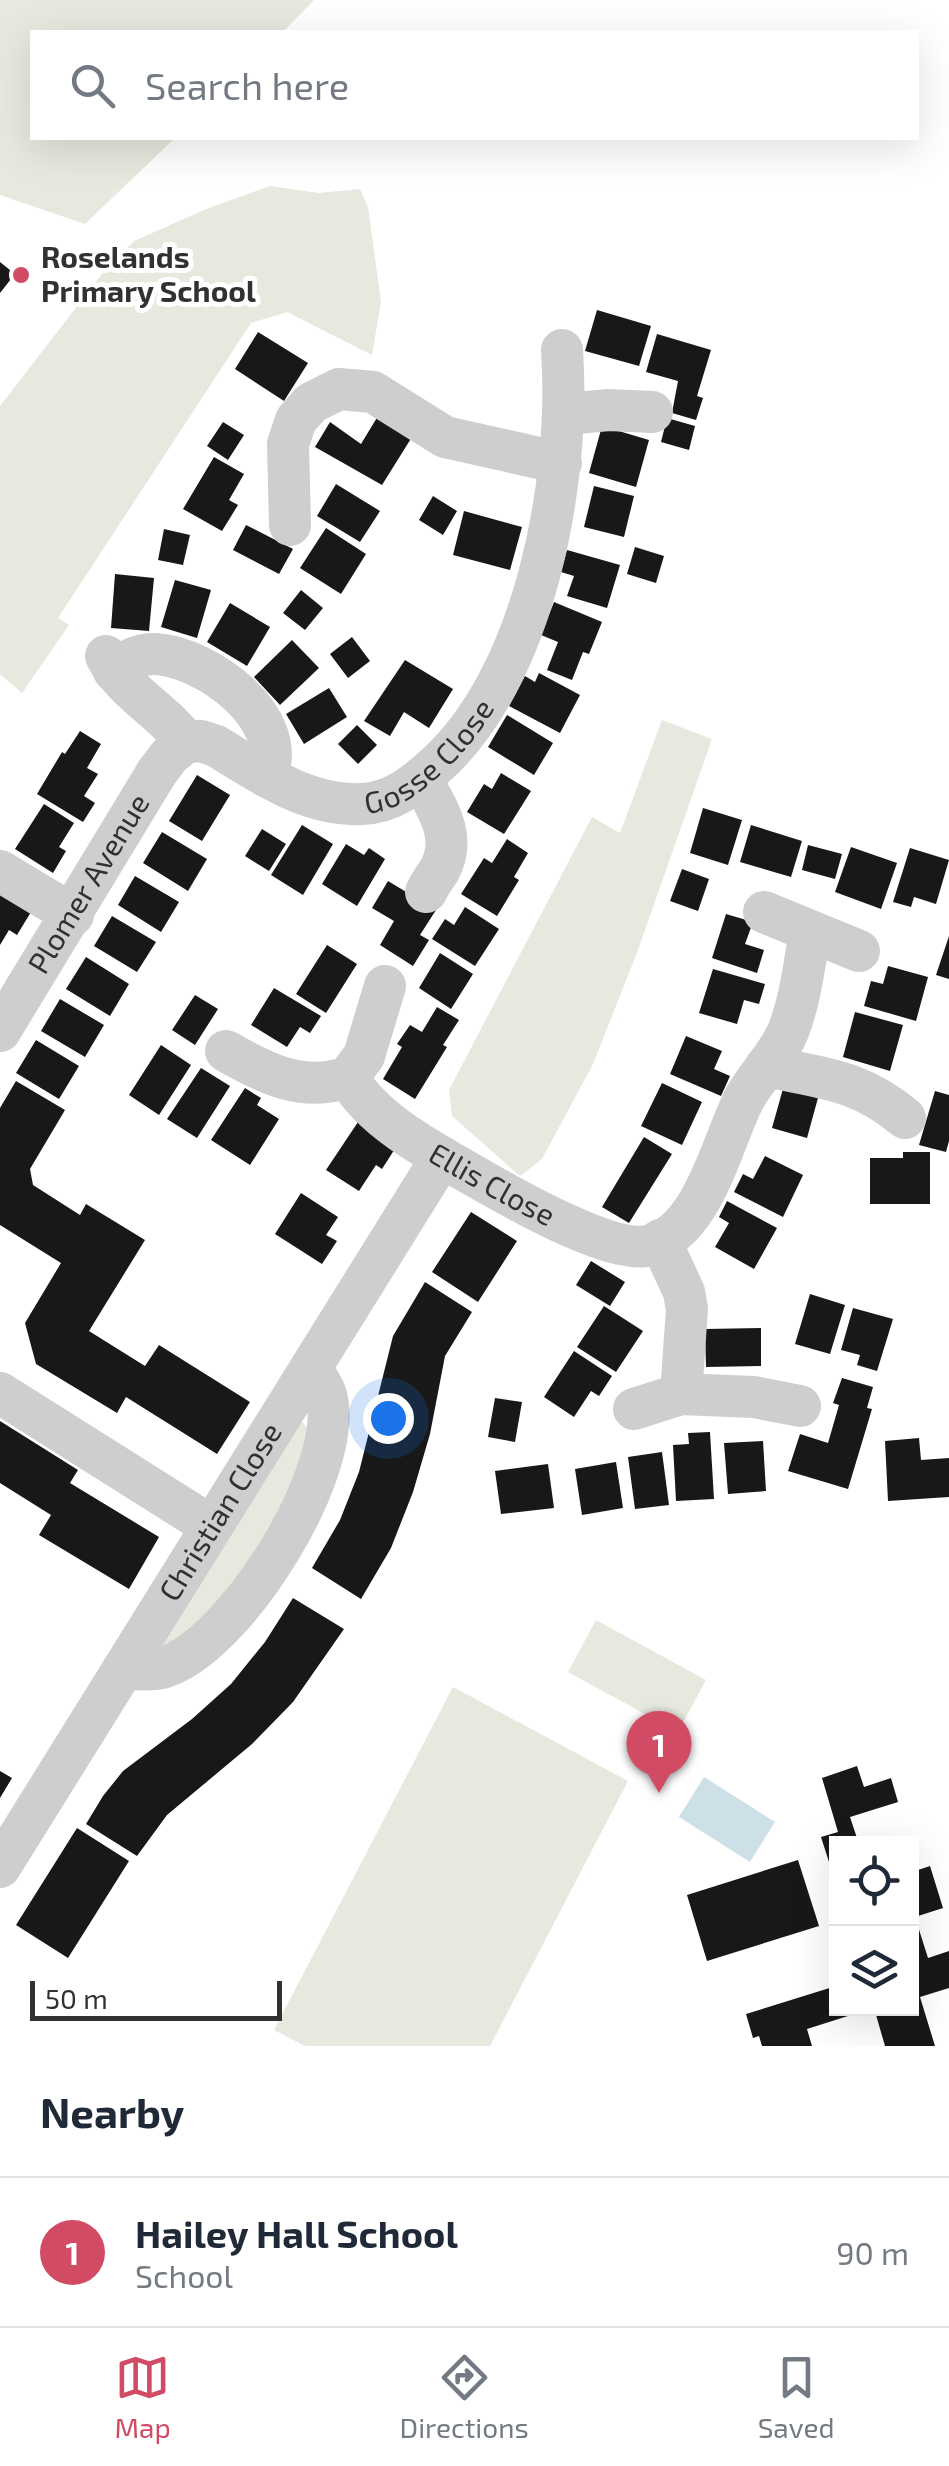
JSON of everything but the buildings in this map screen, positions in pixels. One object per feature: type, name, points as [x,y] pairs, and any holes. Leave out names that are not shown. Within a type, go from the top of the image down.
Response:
[{"type":"street","name":"Gosse Close","points":[[266,776],[273,752],[270,734],[244,698],[192,664],[154,653],[110,663],[126,686],[174,726],[186,742],[216,746],[266,776],[300,794],[336,804],[366,804],[395,797],[421,779],[464,734],[509,658],[540,572],[561,463],[562,350]]},
{"type":"street","points":[[290,525],[288,444],[296,420],[311,403],[339,389],[372,392],[445,437],[561,463]]},
{"type":"street","points":[[564,414],[652,412]]},
{"type":"street","name":"Plomer Avenue","points":[[0,1031],[157,772],[186,742]]},
{"type":"street","points":[[421,779],[445,824],[448,838],[441,868],[426,892]]},
{"type":"street","points":[[0,870],[73,915]]},
{"type":"street","points":[[764,912],[859,950]]},
{"type":"street","points":[[680,1394],[688,1308],[660,1240],[677,1234],[686,1221],[711,1177],[743,1100],[786,1035],[794,1016],[810,932]]},
{"type":"street","points":[[226,1051],[271,1076],[291,1082],[348,1078],[364,1056],[385,986]]},
{"type":"street","points":[[766,1066],[860,1086],[905,1118]]},
{"type":"street","name":"Ellis Close","points":[[348,1078],[370,1107],[442,1158],[546,1214],[604,1239],[646,1247],[660,1240]]},
{"type":"street","name":"Christian Close","points":[[0,1867],[442,1158]]},
{"type":"street","points":[[123,1668],[162,1668],[195,1648],[243,1602],[273,1565],[308,1497],[323,1454],[326,1397],[311,1368]]},
{"type":"street","points":[[0,1393],[211,1526]]},
{"type":"street","points":[[634,1409],[680,1394],[754,1398],[800,1406]]},
{"type":"shaded area","points":[[0,0],[314,0],[285,30],[30,30],[30,140],[173,140],[85,224],[0,195]]},
{"type":"shaded area","points":[[270,186],[319,193],[360,189],[368,207],[381,302],[372,355],[287,312],[251,323],[58,618],[69,625],[22,693],[0,674],[0,406],[102,274],[134,241]]},
{"type":"shaded area","points":[[662,720],[712,739],[638,950],[593,1064],[542,1159],[520,1176],[452,1116],[449,1090],[592,817],[620,833]]},
{"type":"shaded area","points":[[299,1417],[307,1428],[309,1443],[273,1528],[203,1622],[152,1657]]},
{"type":"shaded area","points":[[596,1620],[706,1680],[678,1732],[568,1672]]},
{"type":"shaded area","points":[[453,1687],[628,1781],[490,2046],[305,2046],[274,2030]]},
{"type":"shaded area","points":[[704,1777],[775,1822],[750,1862],[679,1817]]},
{"type":"place","name":"Roselands Primary School","points":[[21,275]]},
{"type":"place","name":"Hailey Hall School","points":[[659,1793]]}]
